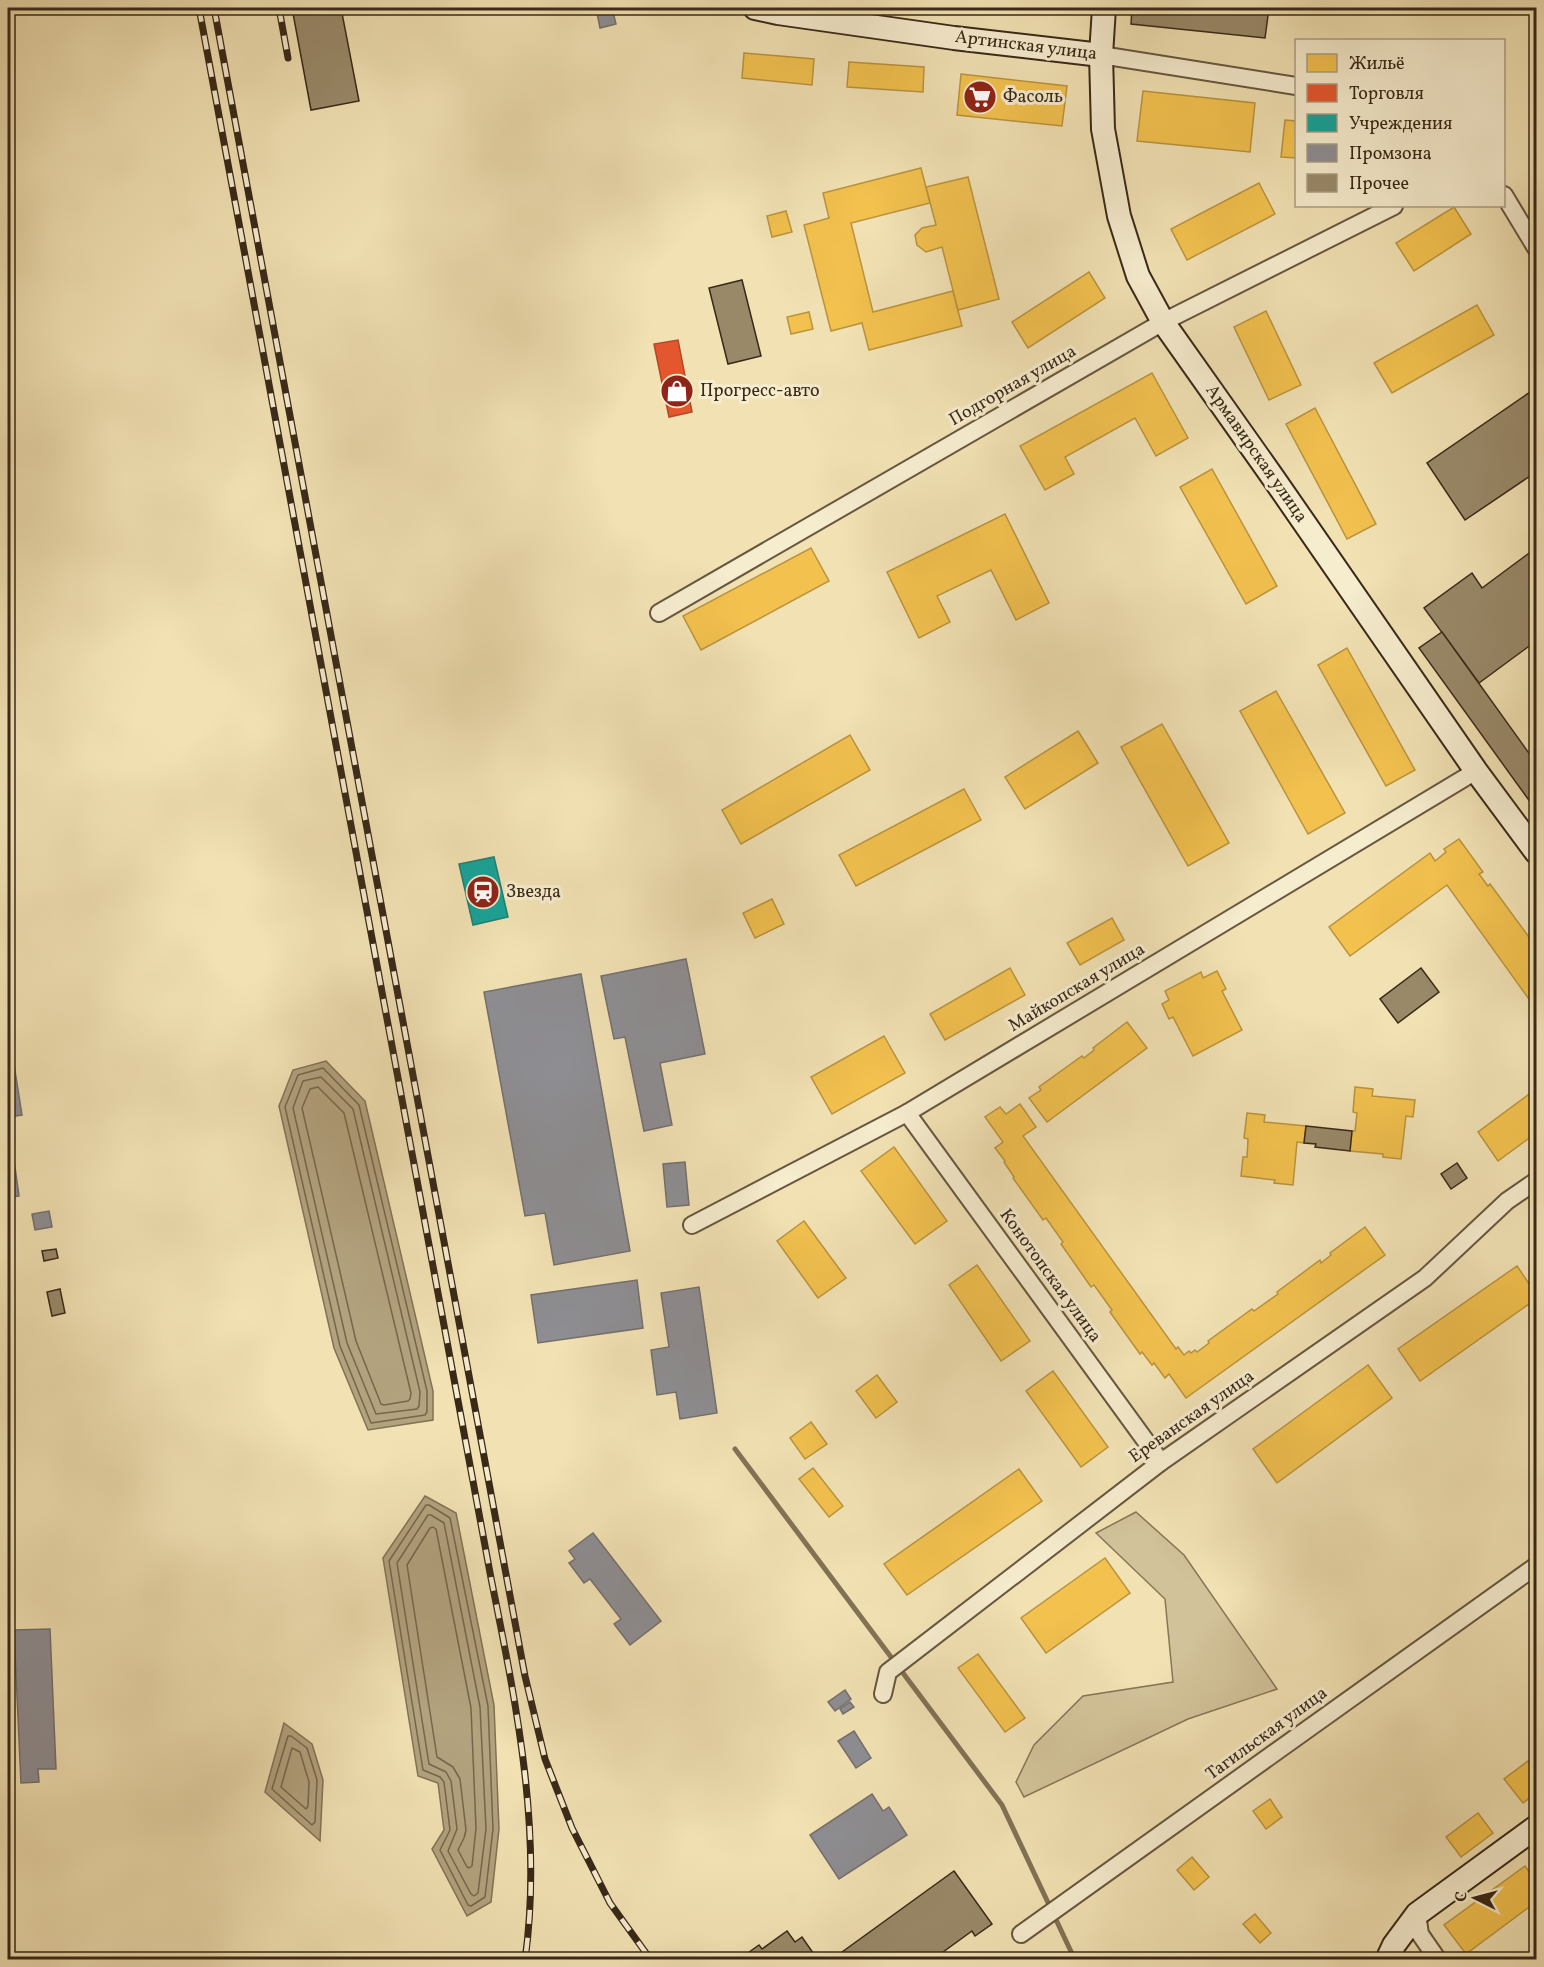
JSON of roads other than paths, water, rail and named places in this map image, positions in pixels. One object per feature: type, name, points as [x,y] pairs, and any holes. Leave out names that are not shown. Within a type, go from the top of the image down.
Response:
[{"type":"main road","name":"Артинская улица","points":[[755,8],[954,38],[1101,55]]},
{"type":"main road","name":"Армавирская улица","points":[[1104,8],[1101,55],[1103,129],[1119,216],[1137,276],[1163,322],[1274,478],[1476,771],[1536,852]]},
{"type":"main road","points":[[1387,1959],[1394,1945],[1417,1914],[1536,1827]]},
{"type":"street","name":"Артинская улица","points":[[1101,55],[1295,86]]},
{"type":"street","points":[[1505,198],[1536,248]]},
{"type":"street","name":"Подгорная улица","points":[[659,613],[1163,322],[1392,207]]},
{"type":"street","name":"Майкопская улица","points":[[692,1225],[907,1113],[1476,771]]},
{"type":"street","name":"Конотопская улица","points":[[907,1113],[1161,1462]]},
{"type":"street","name":"Ереванская улица","points":[[883,1694],[888,1672],[1161,1462],[1425,1278],[1507,1201],[1536,1180]]},
{"type":"street","name":"Тагильская улица","points":[[1021,1934],[1536,1566]]},
{"type":"street","points":[[1417,1914],[1420,1934],[1438,1959]]},
{"type":"water","points":[[326,1061],[365,1101],[433,1391],[433,1420],[368,1430],[334,1348],[279,1106],[293,1070]]},
{"type":"water","points":[[425,1496],[456,1513],[494,1705],[499,1829],[491,1902],[467,1916],[432,1849],[444,1830],[438,1783],[418,1776],[383,1558]]},
{"type":"water","points":[[284,1723],[312,1744],[323,1780],[320,1841],[265,1792]]},
{"type":"waterway","points":[[735,1449],[1002,1805],[1075,1960]]},
{"type":"railway","points":[[199,8],[509,1672],[529,1815],[530,1912],[525,1960]]},
{"type":"railway","points":[[214,8],[525,1676],[545,1759],[572,1828],[610,1903],[651,1960]]},
{"type":"railway","points":[[279,8],[288,58]]},
{"type":"place","name":"Фасоль","points":[[980,97]]},
{"type":"place","name":"Прогресс-авто","points":[[677,391]]},
{"type":"place","name":"Звезда","points":[[483,892]]}]
